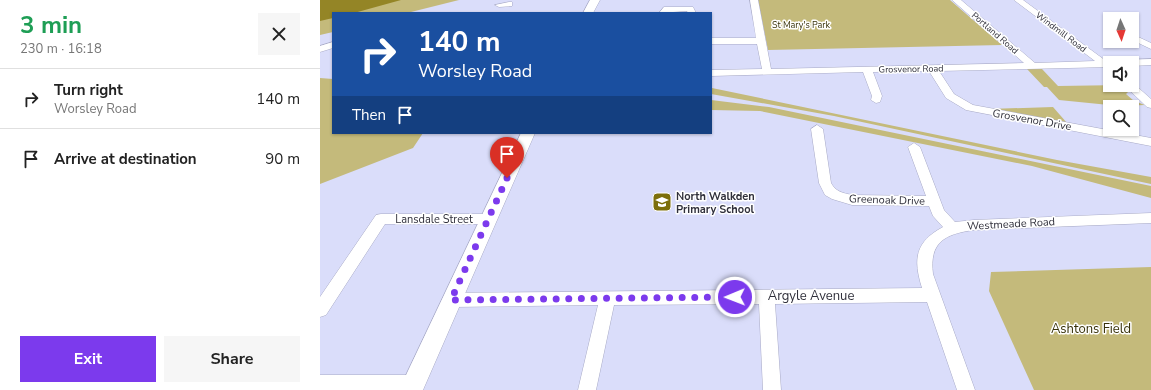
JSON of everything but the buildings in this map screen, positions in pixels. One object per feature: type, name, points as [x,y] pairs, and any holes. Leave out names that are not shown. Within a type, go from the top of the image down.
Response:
[{"type":"main road","points":[[588,12],[594,0]]},
{"type":"main road","points":[[412,387],[528,134]]},
{"type":"street","points":[[754,0],[760,41],[767,72]]},
{"type":"street","name":"Portland Road","points":[[956,0],[1033,66]]},
{"type":"street","name":"Windmill Road","points":[[1018,0],[1103,62]]},
{"type":"street","points":[[664,12],[678,4],[690,9],[692,12]]},
{"type":"street","points":[[1139,40],[1151,46]]},
{"type":"street","points":[[712,41],[760,41]]},
{"type":"street","points":[[320,49],[332,45]]},
{"type":"street","points":[[1139,62],[1151,62]]},
{"type":"street","name":"Grosvenor Road","points":[[712,73],[1103,65]]},
{"type":"street","name":"Grosvenor Drive","points":[[932,68],[950,96],[970,108],[1151,142]]},
{"type":"street","points":[[867,70],[878,96],[876,100]]},
{"type":"street","points":[[1137,92],[1151,105]]},
{"type":"street","name":"Greenoak Drive","points":[[820,132],[825,183],[830,192],[837,196],[852,200],[934,202]]},
{"type":"street","points":[[919,151],[938,212],[952,228]]},
{"type":"street","name":"Westmeade Road","points":[[966,390],[925,274],[924,262],[926,252],[929,244],[935,238],[952,228],[974,224],[1151,218]]},
{"type":"street","name":"Lansdale Street","points":[[320,310],[380,219],[488,219]]},
{"type":"street","name":"Argyle Avenue","points":[[451,300],[932,295]]},
{"type":"street","points":[[767,296],[772,390]]},
{"type":"street","points":[[587,390],[608,298]]},
{"type":"street","points":[[320,384],[412,387]]},
{"type":"green space","points":[[320,0],[459,0],[411,12],[332,12],[332,32],[320,35]]},
{"type":"green space","name":"St Mary's Park","points":[[758,0],[950,0],[1002,45],[768,50]]},
{"type":"green space","points":[[1027,69],[1042,69],[1058,86],[1103,85],[1103,92],[1128,92],[1126,94],[1133,100],[1103,100],[1103,104],[1059,100],[1047,87],[1044,87]]},
{"type":"green space","points":[[320,78],[332,79],[332,134],[422,134],[413,148],[320,184]]},
{"type":"green space","points":[[712,88],[1057,160],[1151,177],[1151,184],[834,116],[712,94]]},
{"type":"green space","points":[[712,100],[769,107],[1151,186],[1151,198],[1032,166],[760,111],[712,110]]},
{"type":"green space","points":[[1053,107],[1067,123],[989,109]]},
{"type":"green space","name":"Ashtons Field","points":[[1151,267],[1151,390],[1034,390],[989,291],[991,272]]},
{"type":"shaded area","points":[[320,0],[401,0],[358,12],[332,12],[332,18],[320,21]]},
{"type":"place","name":"North Walkden Primary School","points":[[662,202]]},
{"type":"route","points":[[507,178],[451,300],[735,297]]}]
